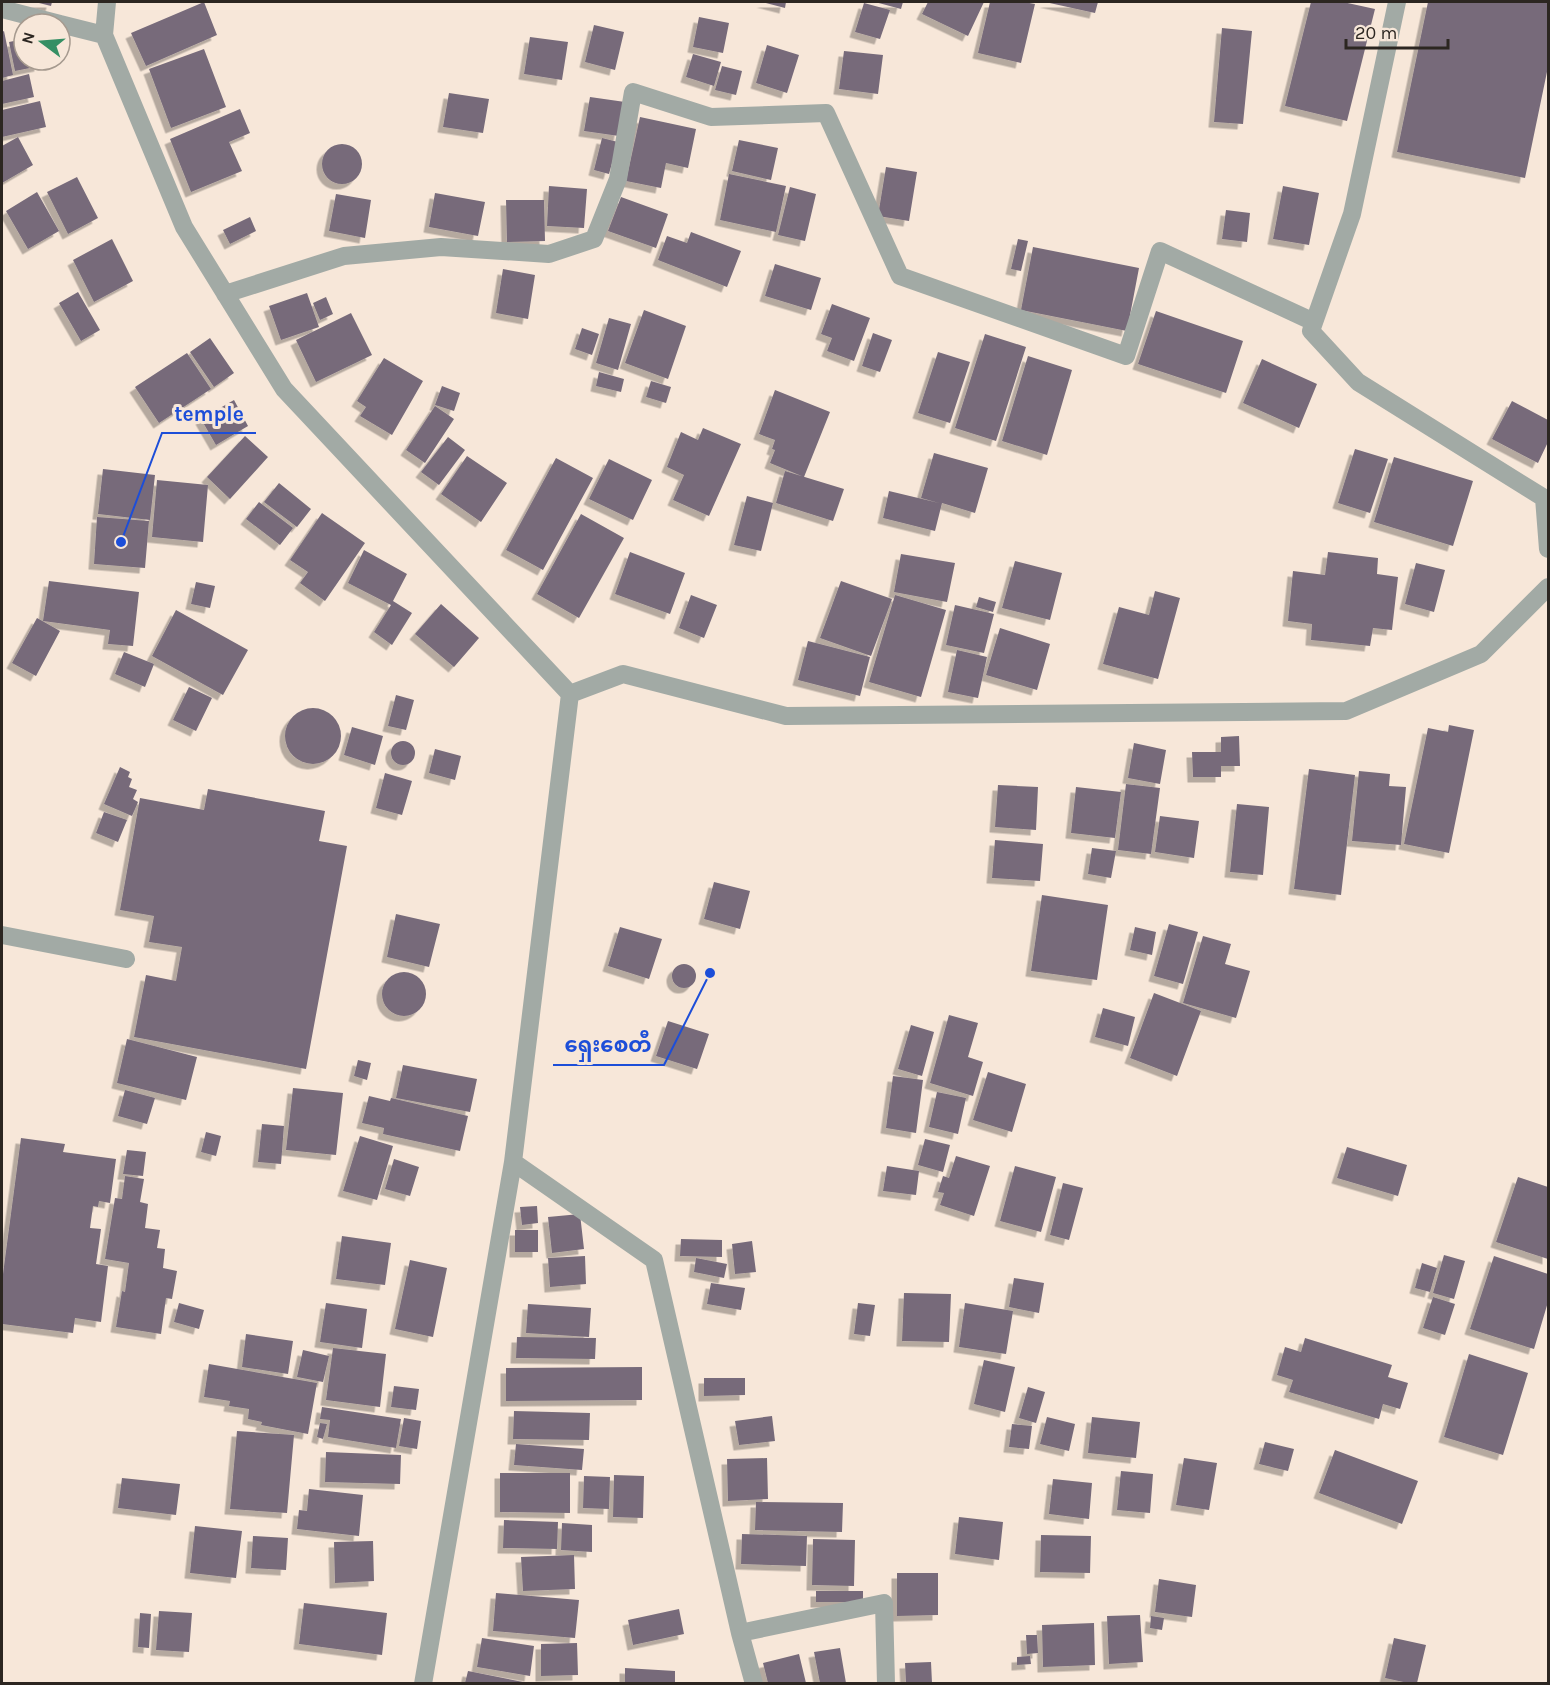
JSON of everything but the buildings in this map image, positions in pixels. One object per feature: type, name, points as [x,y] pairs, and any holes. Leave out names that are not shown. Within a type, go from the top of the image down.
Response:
[{"type":"street","points":[[107,2],[104,35],[184,227],[284,389],[570,694]]},
{"type":"street","points":[[1397,2],[1352,214],[1311,331],[1358,382],[1544,498],[1548,549]]},
{"type":"street","points":[[72,27],[104,35]]},
{"type":"street","points":[[225,294],[344,256],[441,247],[549,254],[594,238],[618,179],[633,92],[711,117],[826,113],[900,276],[1126,356],[1160,251],[1314,322]]},
{"type":"street","points":[[570,694],[623,674],[786,716],[1346,711],[1481,654],[1548,587]]},
{"type":"street","points":[[423,1683],[513,1162],[570,694]]},
{"type":"street","points":[[2,935],[126,959]]},
{"type":"street","points":[[513,1162],[654,1260],[740,1633],[754,1683]]},
{"type":"street","points":[[740,1633],[884,1603],[886,1683]]},
{"type":"place","name":"temple","points":[[121,542]]},
{"type":"place","name":"ရှေးစေတီ","points":[[710,973]]}]
